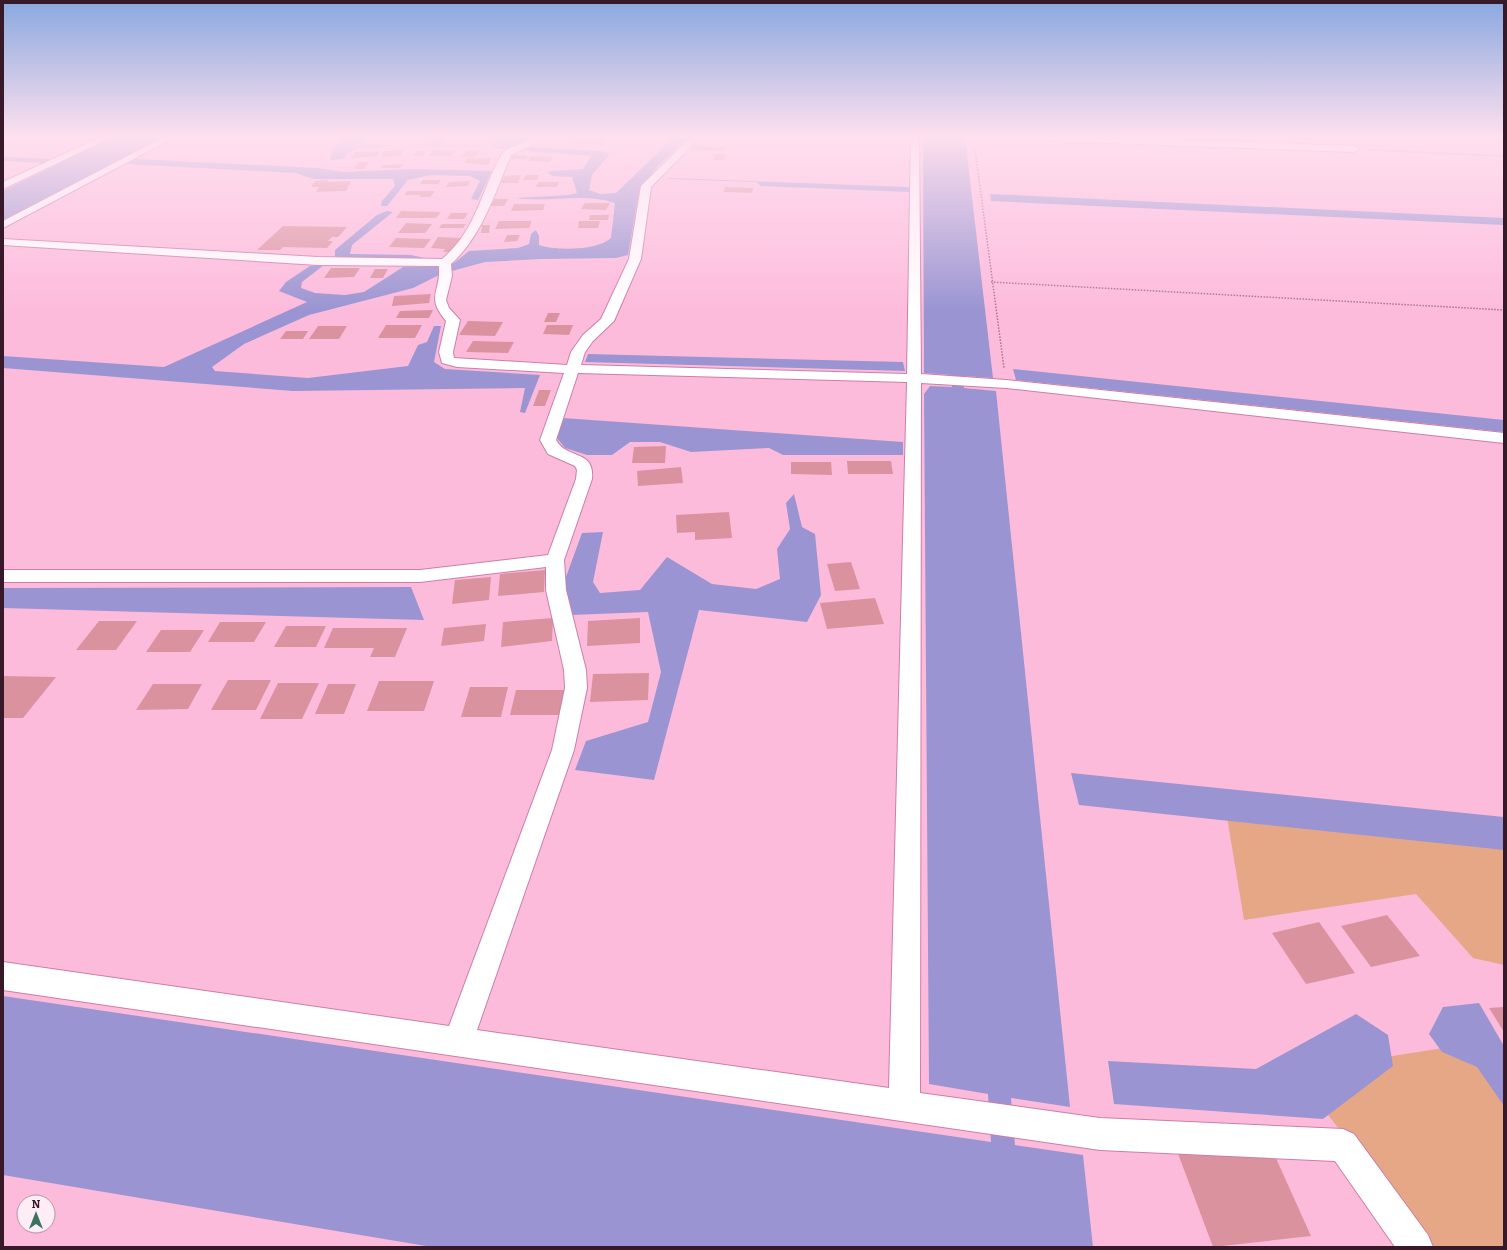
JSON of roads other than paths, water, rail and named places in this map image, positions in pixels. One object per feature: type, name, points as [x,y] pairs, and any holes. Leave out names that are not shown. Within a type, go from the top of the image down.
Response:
[{"type":"street","points":[[3,225],[64,193]]},
{"type":"street","points":[[489,193],[468,240],[445,269],[440,300],[443,309],[453,320],[446,352],[447,360],[457,363],[571,369],[914,378],[1006,384],[1504,438]]},
{"type":"street","points":[[458,1042],[563,750],[576,688],[575,670],[556,590],[555,560],[584,479],[584,470],[582,464],[554,451],[548,440],[578,352],[588,338],[607,321],[635,259],[645,193]]},
{"type":"street","points":[[904,1107],[914,378],[913,356],[916,276],[915,193]]},
{"type":"street","points":[[3,242],[445,269]]},
{"type":"street","points":[[3,576],[420,576],[555,560]]},
{"type":"street","points":[[3,976],[904,1107],[1100,1134],[1344,1145],[1416,1247]]}]
